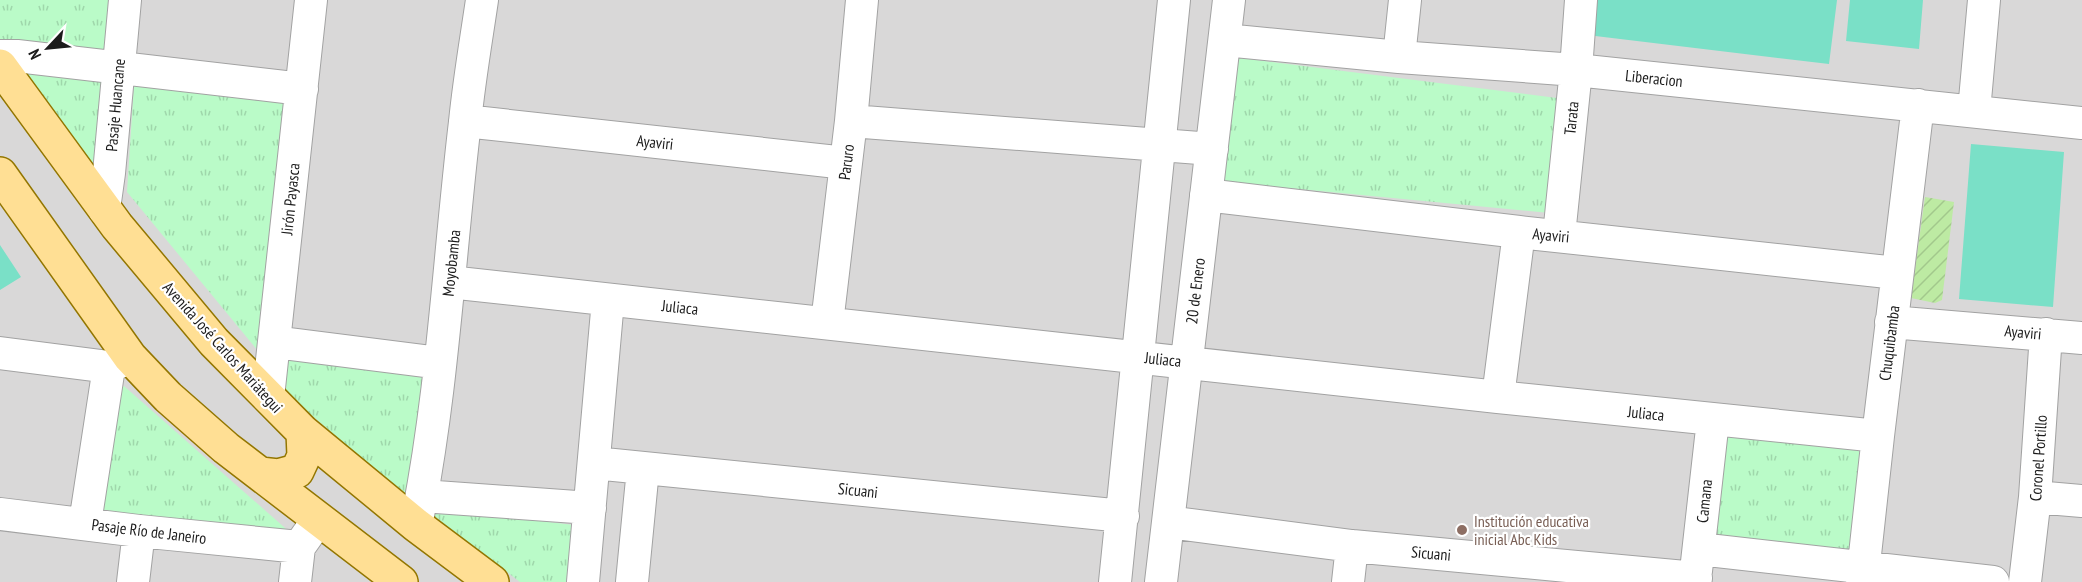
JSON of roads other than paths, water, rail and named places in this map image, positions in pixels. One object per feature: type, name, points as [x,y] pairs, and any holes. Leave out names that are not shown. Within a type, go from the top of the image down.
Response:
[{"type":"main road","name":"Avenida José Carlos Mariátegui","points":[[0,66],[104,209],[214,342],[303,432],[419,510],[492,582]]},
{"type":"main road","points":[[0,174],[120,362],[168,397],[226,448],[390,579]]},
{"type":"main road","points":[[260,474],[278,476],[297,471],[304,456],[303,432]]},
{"type":"street","name":"Pasaje Huancane","points":[[104,209],[110,173],[125,0]]},
{"type":"street","name":"Jirón Payasca","points":[[268,397],[311,0]]},
{"type":"street","name":"Moyobamba","points":[[419,510],[440,363],[465,121],[482,0]]},
{"type":"street","name":"Paruro","points":[[827,323],[851,121],[862,0]]},
{"type":"street","points":[[1115,582],[1174,0]]},
{"type":"street","name":"20 de Enero","points":[[1161,582],[1229,0]]},
{"type":"street","points":[[1400,57],[1405,0]]},
{"type":"street","name":"Tarata","points":[[1559,235],[1581,0]]},
{"type":"street","points":[[1974,111],[1984,0]]},
{"type":"street","name":"Liberacion","points":[[1225,40],[1400,57],[1576,70],[2082,123]]},
{"type":"street","points":[[0,56],[17,56],[302,89]]},
{"type":"street","name":"Chuquibamba","points":[[1863,574],[1918,105]]},
{"type":"street","name":"Ayaviri","points":[[465,121],[846,163]]},
{"type":"street","points":[[851,121],[1212,149]]},
{"type":"street","name":"Ayaviri","points":[[1206,195],[1897,273]]},
{"type":"street","points":[[1498,397],[1520,232]]},
{"type":"street","name":"Juliaca","points":[[449,282],[1498,397],[1878,436]]},
{"type":"street","points":[[583,582],[608,300]]},
{"type":"street","name":"Ayaviri","points":[[1891,322],[2082,338]]},
{"type":"street","name":"Coronel Portillo","points":[[2025,582],[2036,497],[2046,334]]},
{"type":"street","points":[[274,342],[440,363]]},
{"type":"street","points":[[0,353],[120,362],[85,523]]},
{"type":"street","name":"Camana","points":[[1697,570],[1713,420]]},
{"type":"street","name":"Sicuani","points":[[594,463],[1123,516]]},
{"type":"street","points":[[632,582],[643,469]]},
{"type":"street","points":[[2036,497],[2082,501]]},
{"type":"street","points":[[419,510],[590,508]]},
{"type":"street","name":"Pasaje Río de Janeiro","points":[[0,514],[299,547]]},
{"type":"street","points":[[295,582],[299,547],[319,520]]},
{"type":"street","name":"Sicuani","points":[[1168,522],[1535,572],[1697,570],[1863,574],[1993,582]]},
{"type":"street","points":[[133,582],[139,531]]},
{"type":"street","points":[[1348,582],[1352,546]]},
{"type":"place","name":"Institución educativa inicial Abc Kids","points":[[1462,530]]}]
